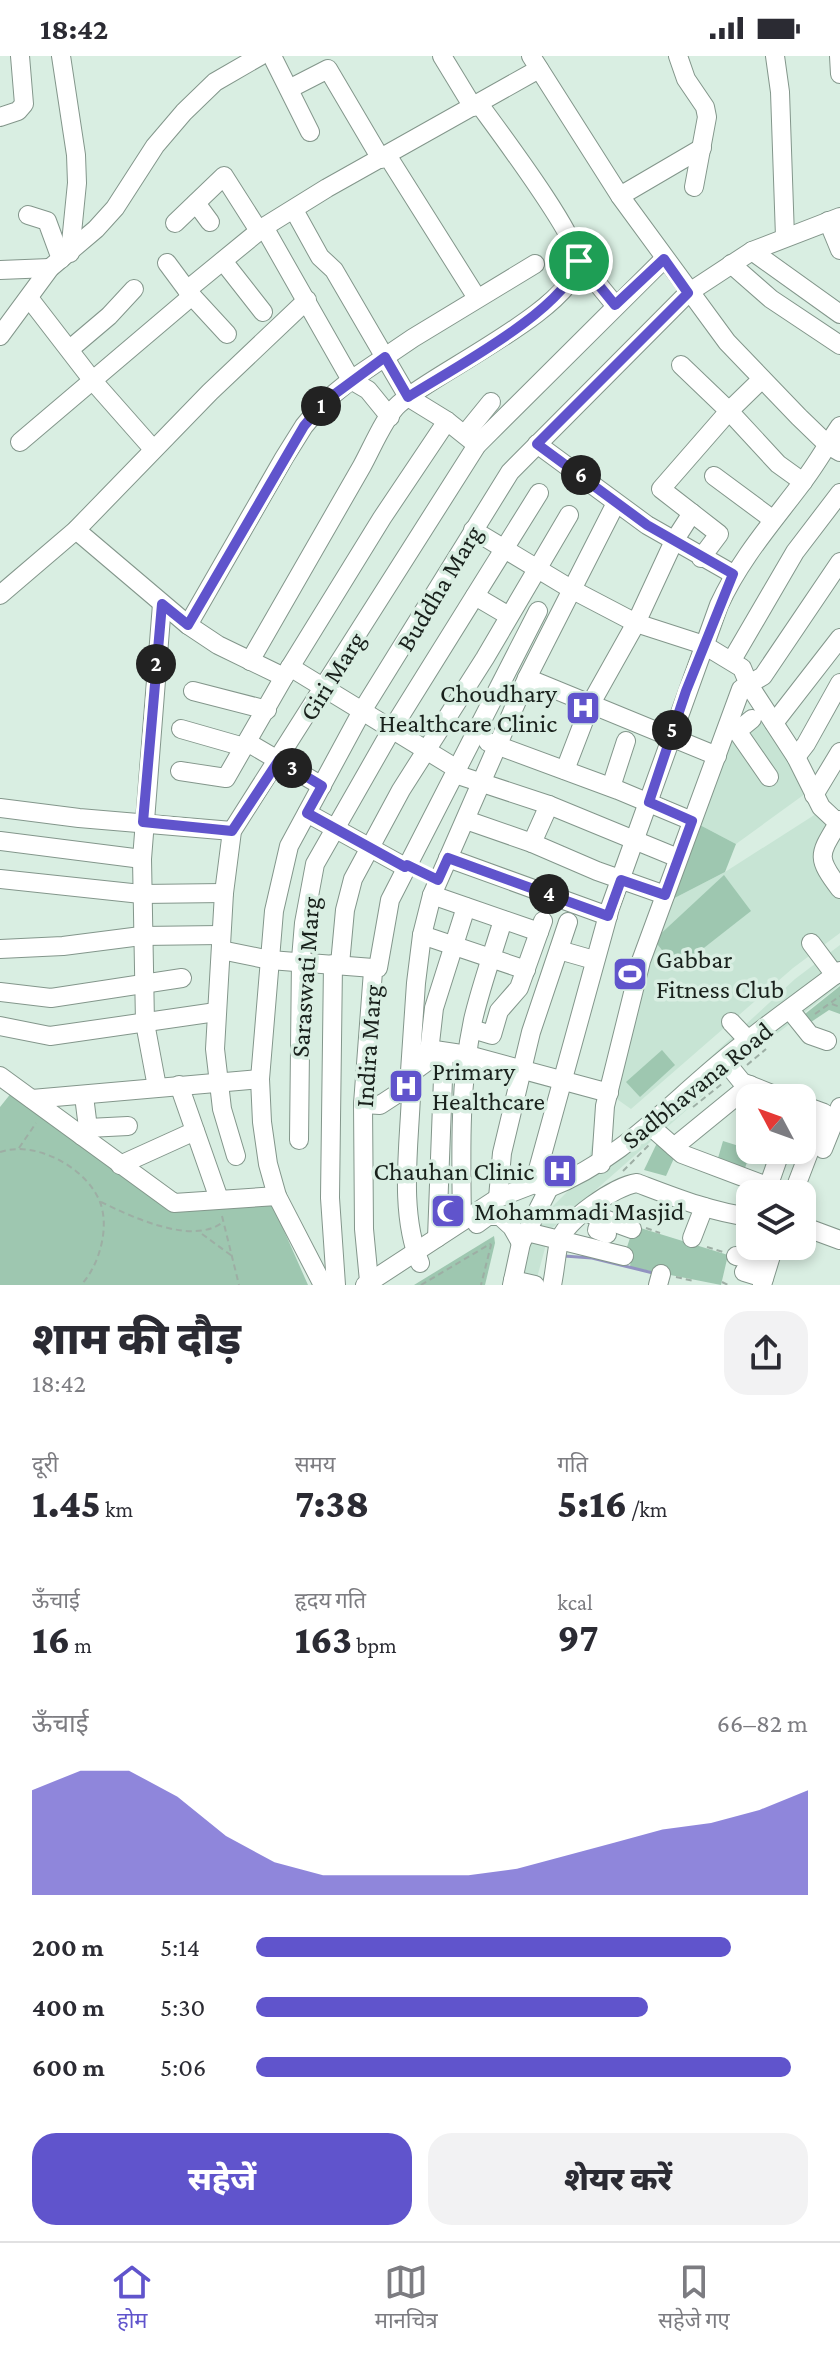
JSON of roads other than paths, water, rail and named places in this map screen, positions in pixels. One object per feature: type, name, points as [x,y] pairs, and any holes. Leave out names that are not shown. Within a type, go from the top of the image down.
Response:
[{"type":"street","points":[[0,117],[18,111],[24,104],[20,56]]},
{"type":"street","points":[[60,260],[77,183],[62,56]]},
{"type":"street","points":[[0,336],[60,260],[115,208],[155,146],[184,112],[215,82],[260,56]]},
{"type":"street","points":[[272,56],[310,132]]},
{"type":"street","points":[[442,56],[547,202],[576,249],[579,261],[615,305]]},
{"type":"street","points":[[678,56],[691,89],[705,107],[707,117],[694,187]]},
{"type":"street","points":[[775,56],[780,92],[785,237]]},
{"type":"street","points":[[839,56],[840,74]]},
{"type":"street","points":[[20,442],[93,381],[262,229],[327,188],[476,105],[535,62],[620,196],[688,293],[727,342],[834,448]]},
{"type":"street","points":[[289,89],[328,69],[477,298]]},
{"type":"street","points":[[620,196],[702,148]]},
{"type":"street","points":[[175,223],[224,176],[307,300],[351,380],[368,390],[390,417]]},
{"type":"street","points":[[196,203],[210,222]]},
{"type":"street","points":[[294,210],[320,257],[334,270],[408,397],[471,440]]},
{"type":"street","points":[[28,215],[47,221],[60,260]]},
{"type":"street","points":[[834,219],[840,250]]},
{"type":"street","name":"Buddha Marg","points":[[323,1285],[277,1196],[264,1140],[260,1079],[274,911],[289,846],[362,711],[510,472],[688,293],[752,251],[834,219]]},
{"type":"street","points":[[752,251],[840,314]]},
{"type":"street","points":[[471,440],[664,259]]},
{"type":"street","points":[[0,270],[60,260]]},
{"type":"street","points":[[223,261],[263,312]]},
{"type":"street","points":[[250,661],[396,406],[503,338],[550,302],[566,286],[579,261]]},
{"type":"street","points":[[167,263],[189,293],[227,334]]},
{"type":"street","points":[[188,625],[304,426],[324,402],[385,357],[535,264]]},
{"type":"street","points":[[731,264],[752,285],[840,345]]},
{"type":"street","points":[[70,349],[109,316],[134,289]]},
{"type":"street","points":[[29,298],[93,381],[153,449]]},
{"type":"street","points":[[0,595],[76,530],[153,449],[307,300]]},
{"type":"street","points":[[681,365],[729,411],[756,443],[803,482]]},
{"type":"street","points":[[701,558],[719,534],[661,489],[729,411],[762,379]]},
{"type":"street","points":[[471,440],[491,402]]},
{"type":"street","points":[[180,771],[226,778],[382,518],[447,421]]},
{"type":"street","points":[[535,1285],[513,1282],[541,1186],[562,1080],[594,960],[633,840],[733,574],[772,519],[834,448],[840,426]]},
{"type":"street","name":"Giri Marg","points":[[236,1156],[222,1109],[215,1049],[224,893],[232,831],[325,689],[471,440]]},
{"type":"street","points":[[537,444],[616,503],[701,558],[733,574]]},
{"type":"street","points":[[714,476],[772,519]]},
{"type":"street","name":"Saraswati Marg","points":[[299,1140],[301,961],[304,923],[315,864],[392,729],[539,493]]},
{"type":"street","points":[[732,660],[795,552],[840,493]]},
{"type":"street","points":[[418,1258],[412,1244],[409,1205],[410,1080],[422,935],[435,888],[527,678],[616,503]]},
{"type":"street","points":[[565,770],[590,705],[636,623],[674,541],[692,513]]},
{"type":"street","points":[[336,1285],[330,1198],[337,964],[353,879],[569,515]]},
{"type":"street","points":[[76,530],[162,604],[218,645],[250,661],[287,672],[325,689],[481,784],[549,805],[678,858]]},
{"type":"street","points":[[473,530],[571,589],[636,623],[704,645],[742,668],[745,687],[738,724],[717,756],[641,961],[605,1106],[601,1164]]},
{"type":"street","points":[[745,687],[763,676],[840,562]]},
{"type":"street","points":[[475,596],[509,616]]},
{"type":"street","points":[[157,1087],[145,1023],[141,894],[143,822],[162,604]]},
{"type":"street","name":"Indira Marg","points":[[373,1284],[364,1229],[363,1104],[373,968],[378,968],[390,900],[538,611]]},
{"type":"street","points":[[774,723],[840,638]]},
{"type":"street","points":[[527,678],[717,756]]},
{"type":"street","points":[[801,750],[840,683]]},
{"type":"street","points":[[745,687],[801,750],[814,795],[821,807],[839,821],[821,858],[823,867],[840,889]]},
{"type":"street","points":[[193,691],[267,710]]},
{"type":"street","points":[[738,724],[769,777]]},
{"type":"street","points":[[181,729],[246,744],[322,786]]},
{"type":"street","points":[[474,736],[494,753],[565,770],[692,821]]},
{"type":"street","points":[[611,787],[626,741]]},
{"type":"street","points":[[801,750],[839,759],[814,795]]},
{"type":"street","points":[[532,843],[549,805]]},
{"type":"street","points":[[0,808],[232,831]]},
{"type":"street","points":[[307,813],[406,866],[466,907],[503,920],[541,927],[519,988],[499,1011],[492,1035],[472,1029]]},
{"type":"street","points":[[466,820],[665,895]]},
{"type":"street","points":[[0,841],[142,859]]},
{"type":"street","points":[[448,858],[608,916]]},
{"type":"street","points":[[0,879],[141,894],[224,893]]},
{"type":"street","points":[[437,1238],[434,1008],[466,907]]},
{"type":"street","points":[[462,1221],[461,1158],[468,1055],[472,1029],[503,920]]},
{"type":"street","points":[[373,1284],[418,1258],[490,1208],[531,1032],[568,922]]},
{"type":"street","points":[[422,935],[526,970]]},
{"type":"street","points":[[0,949],[63,946],[141,936],[221,942],[270,960],[373,968]]},
{"type":"street","points":[[811,943],[837,973]]},
{"type":"street","points":[[559,950],[594,960]]},
{"type":"street","name":"Sadbhavana Road","points":[[490,1208],[601,1164],[654,1130],[736,1073],[749,1041],[837,973]]},
{"type":"street","points":[[0,992],[51,998],[182,978]]},
{"type":"street","points":[[790,1010],[810,1035],[827,1041]]},
{"type":"street","points":[[0,1026],[50,1036],[216,1012]]},
{"type":"street","points":[[731,1022],[749,1041]]},
{"type":"street","points":[[436,1050],[468,1055],[609,1093]]},
{"type":"street","points":[[363,1104],[380,1105],[410,1080],[436,1050]]},
{"type":"street","points":[[674,1147],[736,1073],[756,1084]]},
{"type":"street","points":[[0,1076],[85,1132],[120,1165],[174,1203],[277,1196]]},
{"type":"street","points":[[39,1104],[157,1087],[260,1079]]},
{"type":"street","points":[[179,1085],[219,1199]]},
{"type":"street","points":[[84,1096],[85,1132]]},
{"type":"street","points":[[810,1180],[840,1107]]},
{"type":"street","points":[[816,1110],[824,1113],[816,1132]]},
{"type":"street","points":[[85,1132],[128,1126]]},
{"type":"street","points":[[654,1130],[682,1154],[750,1180]]},
{"type":"street","points":[[120,1165],[195,1131]]},
{"type":"street","points":[[599,1220],[612,1192],[637,1183],[704,1207],[736,1214]]},
{"type":"street","points":[[698,1242],[704,1207]]},
{"type":"street","points":[[418,1258],[437,1238],[462,1221],[490,1208]]},
{"type":"street","points":[[490,1208],[505,1218],[524,1238],[624,1256]]},
{"type":"street","points":[[552,1285],[559,1242],[564,1232],[599,1220],[632,1229]]},
{"type":"street","points":[[816,1231],[840,1240]]},
{"type":"street","points":[[740,1264],[768,1271]]},
{"type":"waterway","points":[[564,1256],[592,1258],[653,1273]]},
{"type":"place","name":"Choudhary Healthcare Clinic","points":[[583,708]]},
{"type":"place","name":"Gabbar Fitness Club","points":[[630,974]]},
{"type":"place","name":"Primary Healthcare","points":[[406,1086]]},
{"type":"place","name":"Chauhan Clinic","points":[[560,1171]]},
{"type":"place","name":"Mohammadi Masjid","points":[[448,1211]]}]
